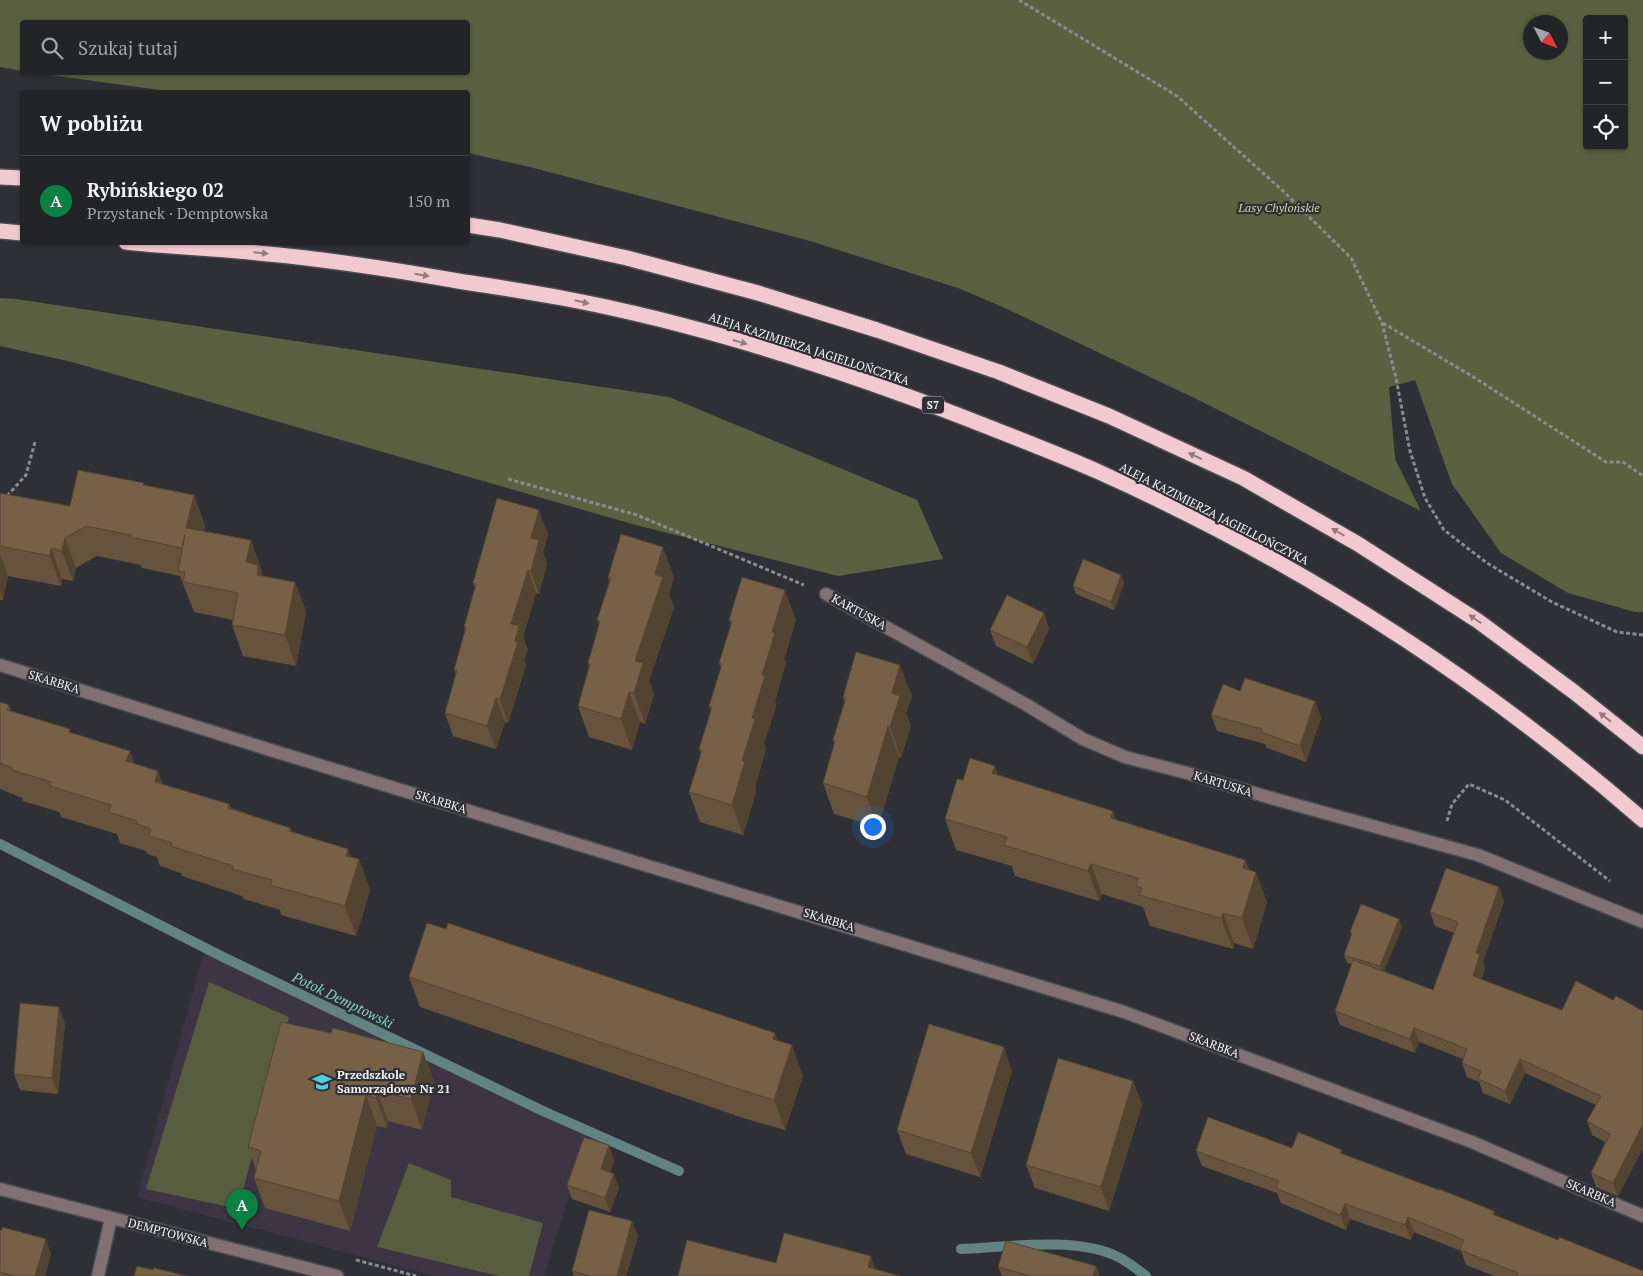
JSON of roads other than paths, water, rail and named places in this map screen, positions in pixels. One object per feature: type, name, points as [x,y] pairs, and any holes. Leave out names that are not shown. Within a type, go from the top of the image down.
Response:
[{"type":"highway","points":[[0,177],[20,178]]},
{"type":"highway","points":[[470,225],[500,230],[627,258],[758,293],[877,330],[999,372],[1109,416],[1244,478],[1366,549],[1478,621],[1574,692],[1643,747]]},
{"type":"highway","points":[[0,231],[20,233]]},
{"type":"highway","name":"ALEJA KAZIMIERZA JAGIELLOŃCZYKA","points":[[165,245],[257,252],[349,263],[564,298],[686,326],[884,386],[1097,471],[1180,510],[1311,581],[1406,641],[1488,697],[1596,779],[1643,820]]},
{"type":"street","name":"KARTUSKA","points":[[826,594],[1082,739],[1125,757],[1478,855],[1643,922]]},
{"type":"street","name":"SKARBKA","points":[[0,665],[1124,1012],[1472,1142],[1643,1216]]},
{"type":"street","name":"DEMPTOWSKA","points":[[0,1189],[337,1276]]},
{"type":"street","points":[[98,1276],[111,1218]]},
{"type":"waterway","name":"Potok Demptowski","points":[[0,844],[223,957],[543,1111],[679,1171]]},
{"type":"waterway","name":"Potok Demptowski","points":[[961,1249],[1039,1244],[1079,1246],[1098,1249],[1114,1255],[1146,1276]]},
{"type":"place","name":"Przedszkole Samorządowe Nr 21","points":[[322,1082]]},
{"type":"place","name":"Rybińskiego 02","points":[[242,1230]]},
{"type":"park label","name":"Lasy Chylońskie","points":[[1279,208]]}]
